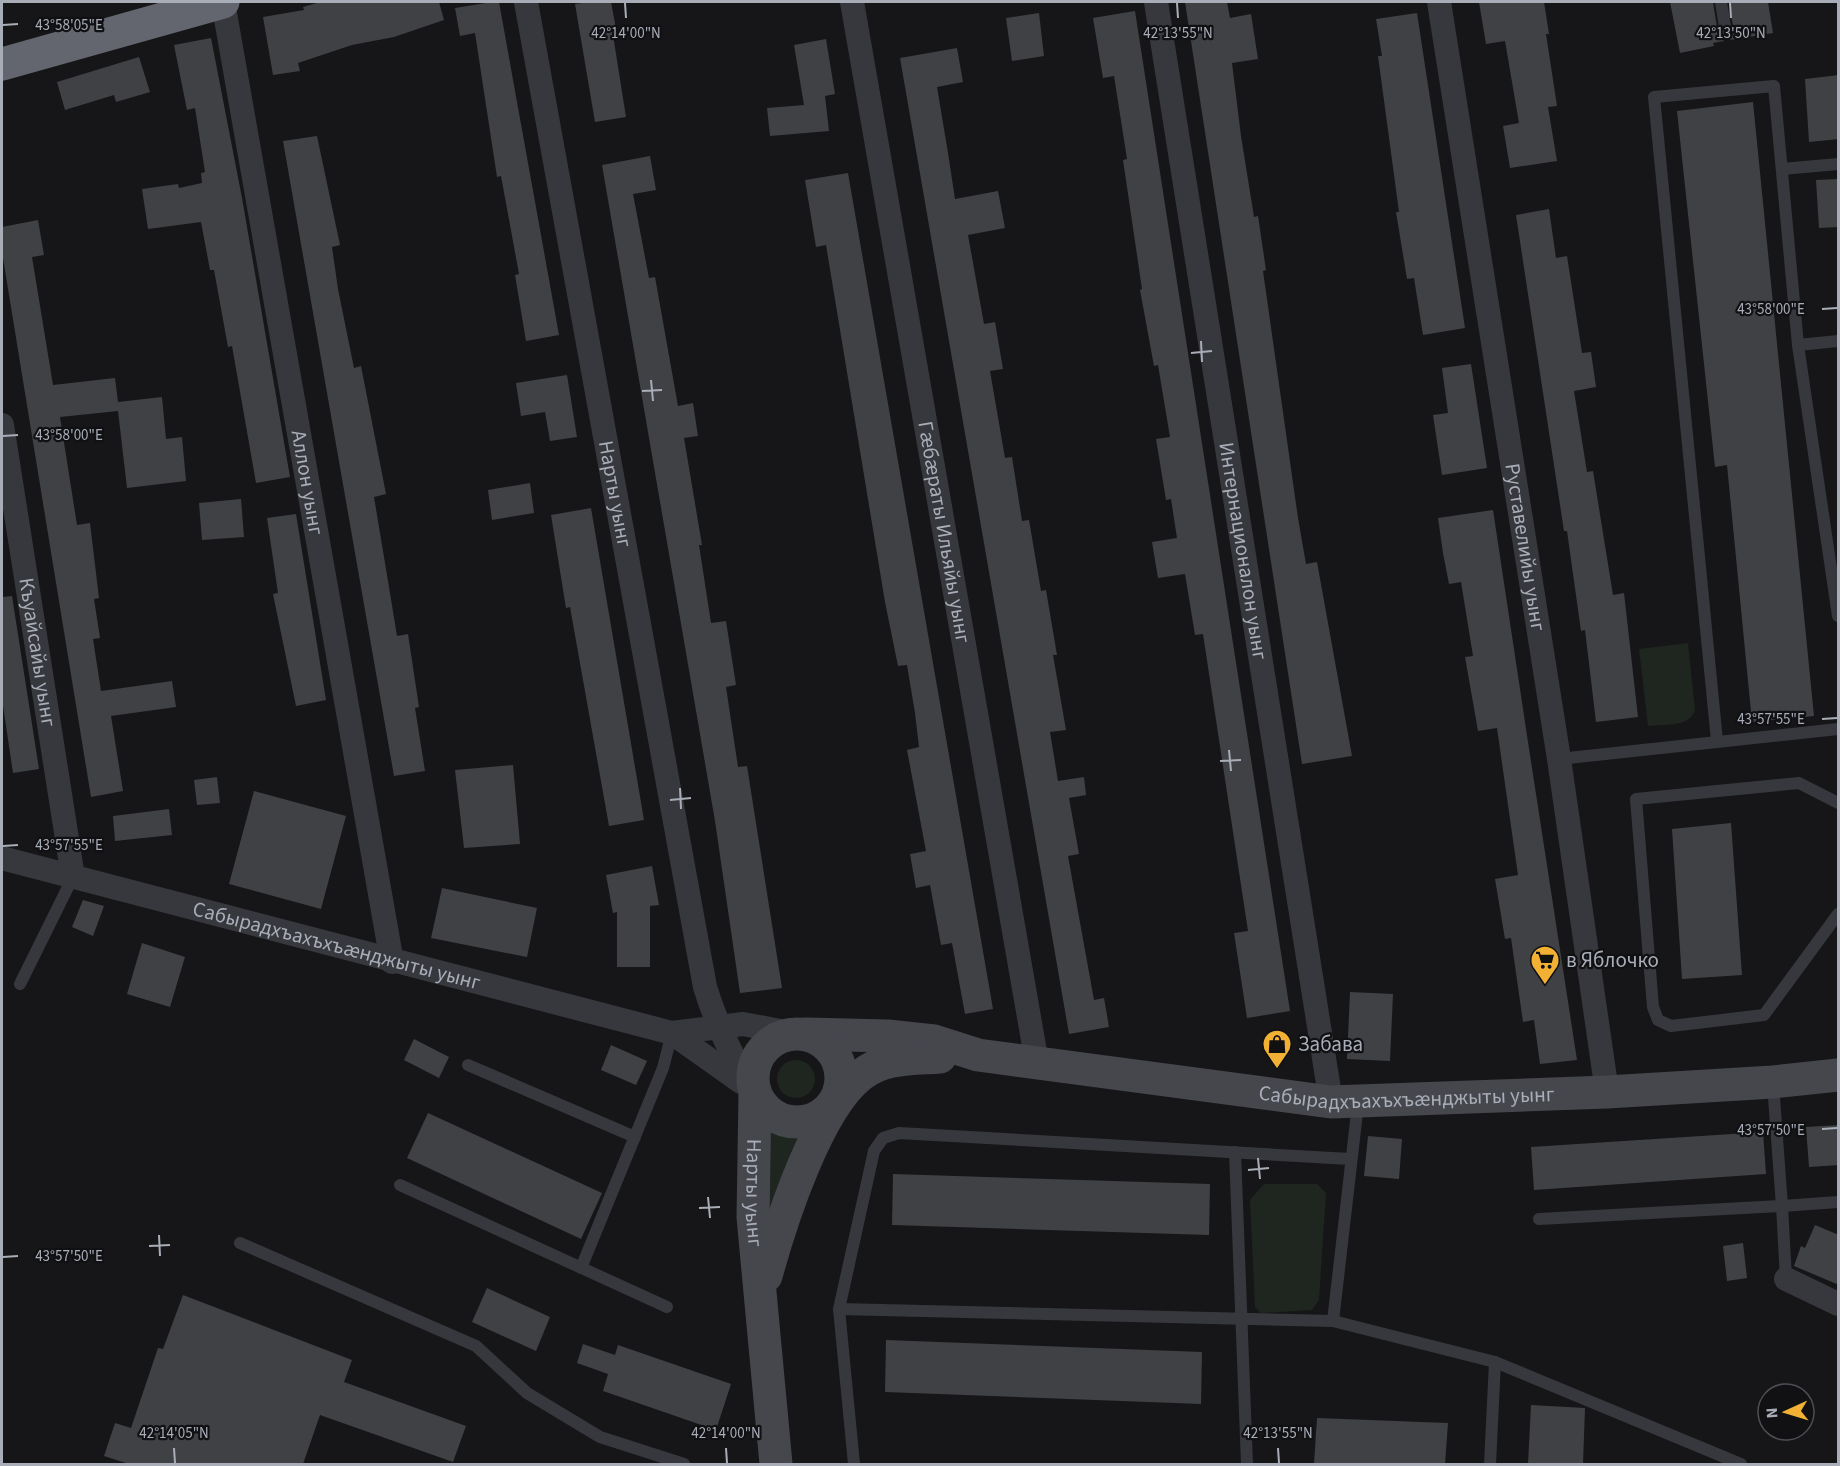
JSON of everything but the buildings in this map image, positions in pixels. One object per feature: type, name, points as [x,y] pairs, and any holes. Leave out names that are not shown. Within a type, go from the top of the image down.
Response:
[{"type":"highway","points":[[2,64],[223,2]]},
{"type":"street","name":"Аллон уынг","points":[[223,2],[392,962]]},
{"type":"street","name":"Нарты уынг","points":[[525,2],[705,987],[717,1025],[737,1066],[755,1094],[771,1113],[783,1120],[798,1122],[814,1118],[829,1110]]},
{"type":"street","name":"Гæбæраты Ильяйы уынг","points":[[852,2],[1037,1064]]},
{"type":"street","name":"Интернационалон уынг","points":[[1156,2],[1344,1102]]},
{"type":"street","name":"Руставелийы уынг","points":[[1439,2],[1559,759],[1607,1092]]},
{"type":"street","name":"Къуайсайы уынг","points":[[2,425],[73,877]]},
{"type":"street","name":"Сабырадхъахъхъæнджыты уынг","points":[[2,858],[392,962],[672,1033]]},
{"type":"street","points":[[705,987],[727,1012],[743,1024]]},
{"type":"street","points":[[672,1033],[717,1025],[743,1024],[799,1033]]},
{"type":"street","points":[[672,1033],[713,1060],[755,1094]]},
{"type":"street","name":"Сабырадхъахъхъæнджыты уынг","points":[[799,1033],[888,1036],[934,1041],[978,1055],[1037,1064],[1344,1102],[1607,1092],[1773,1082],[1839,1075]]},
{"type":"street","name":"Нарты уынг","points":[[761,1291],[780,1226],[837,1094],[841,1078],[838,1061],[820,1039],[799,1033],[776,1040],[764,1050],[757,1062],[753,1077],[755,1094],[753,1217],[776,1464]]},
{"type":"street","name":"Сабырадхъахъхъæнджыты уынг","points":[[829,1110],[861,1074],[891,1060],[978,1055]]},
{"type":"street","points":[[1786,1279],[1839,1304]]},
{"type":"lane","points":[[1720,2],[1726,33]]},
{"type":"lane","points":[[1717,741],[1654,97],[1774,86],[1798,345],[1839,616]]},
{"type":"lane","points":[[1782,169],[1839,164]]},
{"type":"lane","points":[[1798,345],[1839,342]]},
{"type":"lane","points":[[1559,759],[1839,729]]},
{"type":"lane","points":[[1839,803],[1799,783],[1636,799],[1653,1007],[1658,1020],[1671,1026],[1764,1015],[1839,914]]},
{"type":"lane","points":[[20,984],[73,877]]},
{"type":"lane","points":[[581,1268],[663,1068],[672,1033]]},
{"type":"lane","points":[[468,1065],[635,1137]]},
{"type":"lane","points":[[1773,1082],[1786,1279]]},
{"type":"lane","points":[[1333,1321],[1350,1159],[1344,1102]]},
{"type":"lane","points":[[854,1464],[839,1309],[873,1150],[883,1138],[899,1133],[1350,1159]]},
{"type":"lane","points":[[1235,1152],[1247,1464]]},
{"type":"lane","points":[[400,1185],[667,1307]]},
{"type":"lane","points":[[1539,1219],[1839,1202]]},
{"type":"lane","points":[[240,1243],[476,1346],[527,1393],[600,1437],[684,1464]]},
{"type":"lane","points":[[839,1309],[1333,1321],[1495,1362],[1741,1464]]},
{"type":"lane","points":[[1490,1464],[1495,1362]]},
{"type":"shaded area","points":[[1688,643],[1695,710],[1688,720],[1668,725],[1648,726],[1639,649]]},
{"type":"shaded area","points":[[796,1060],[809,1066],[815,1079],[809,1092],[796,1098],[783,1092],[777,1079],[783,1066]]},
{"type":"shaded area","points":[[765,1128],[786,1134],[806,1136],[765,1216]]},
{"type":"shaded area","points":[[1264,1184],[1317,1184],[1326,1193],[1319,1300],[1312,1310],[1261,1313],[1255,1307],[1250,1200]]},
{"type":"place","name":"в Яблочко","points":[[1545,986]]},
{"type":"place","name":"Забава","points":[[1277,1070]]}]
